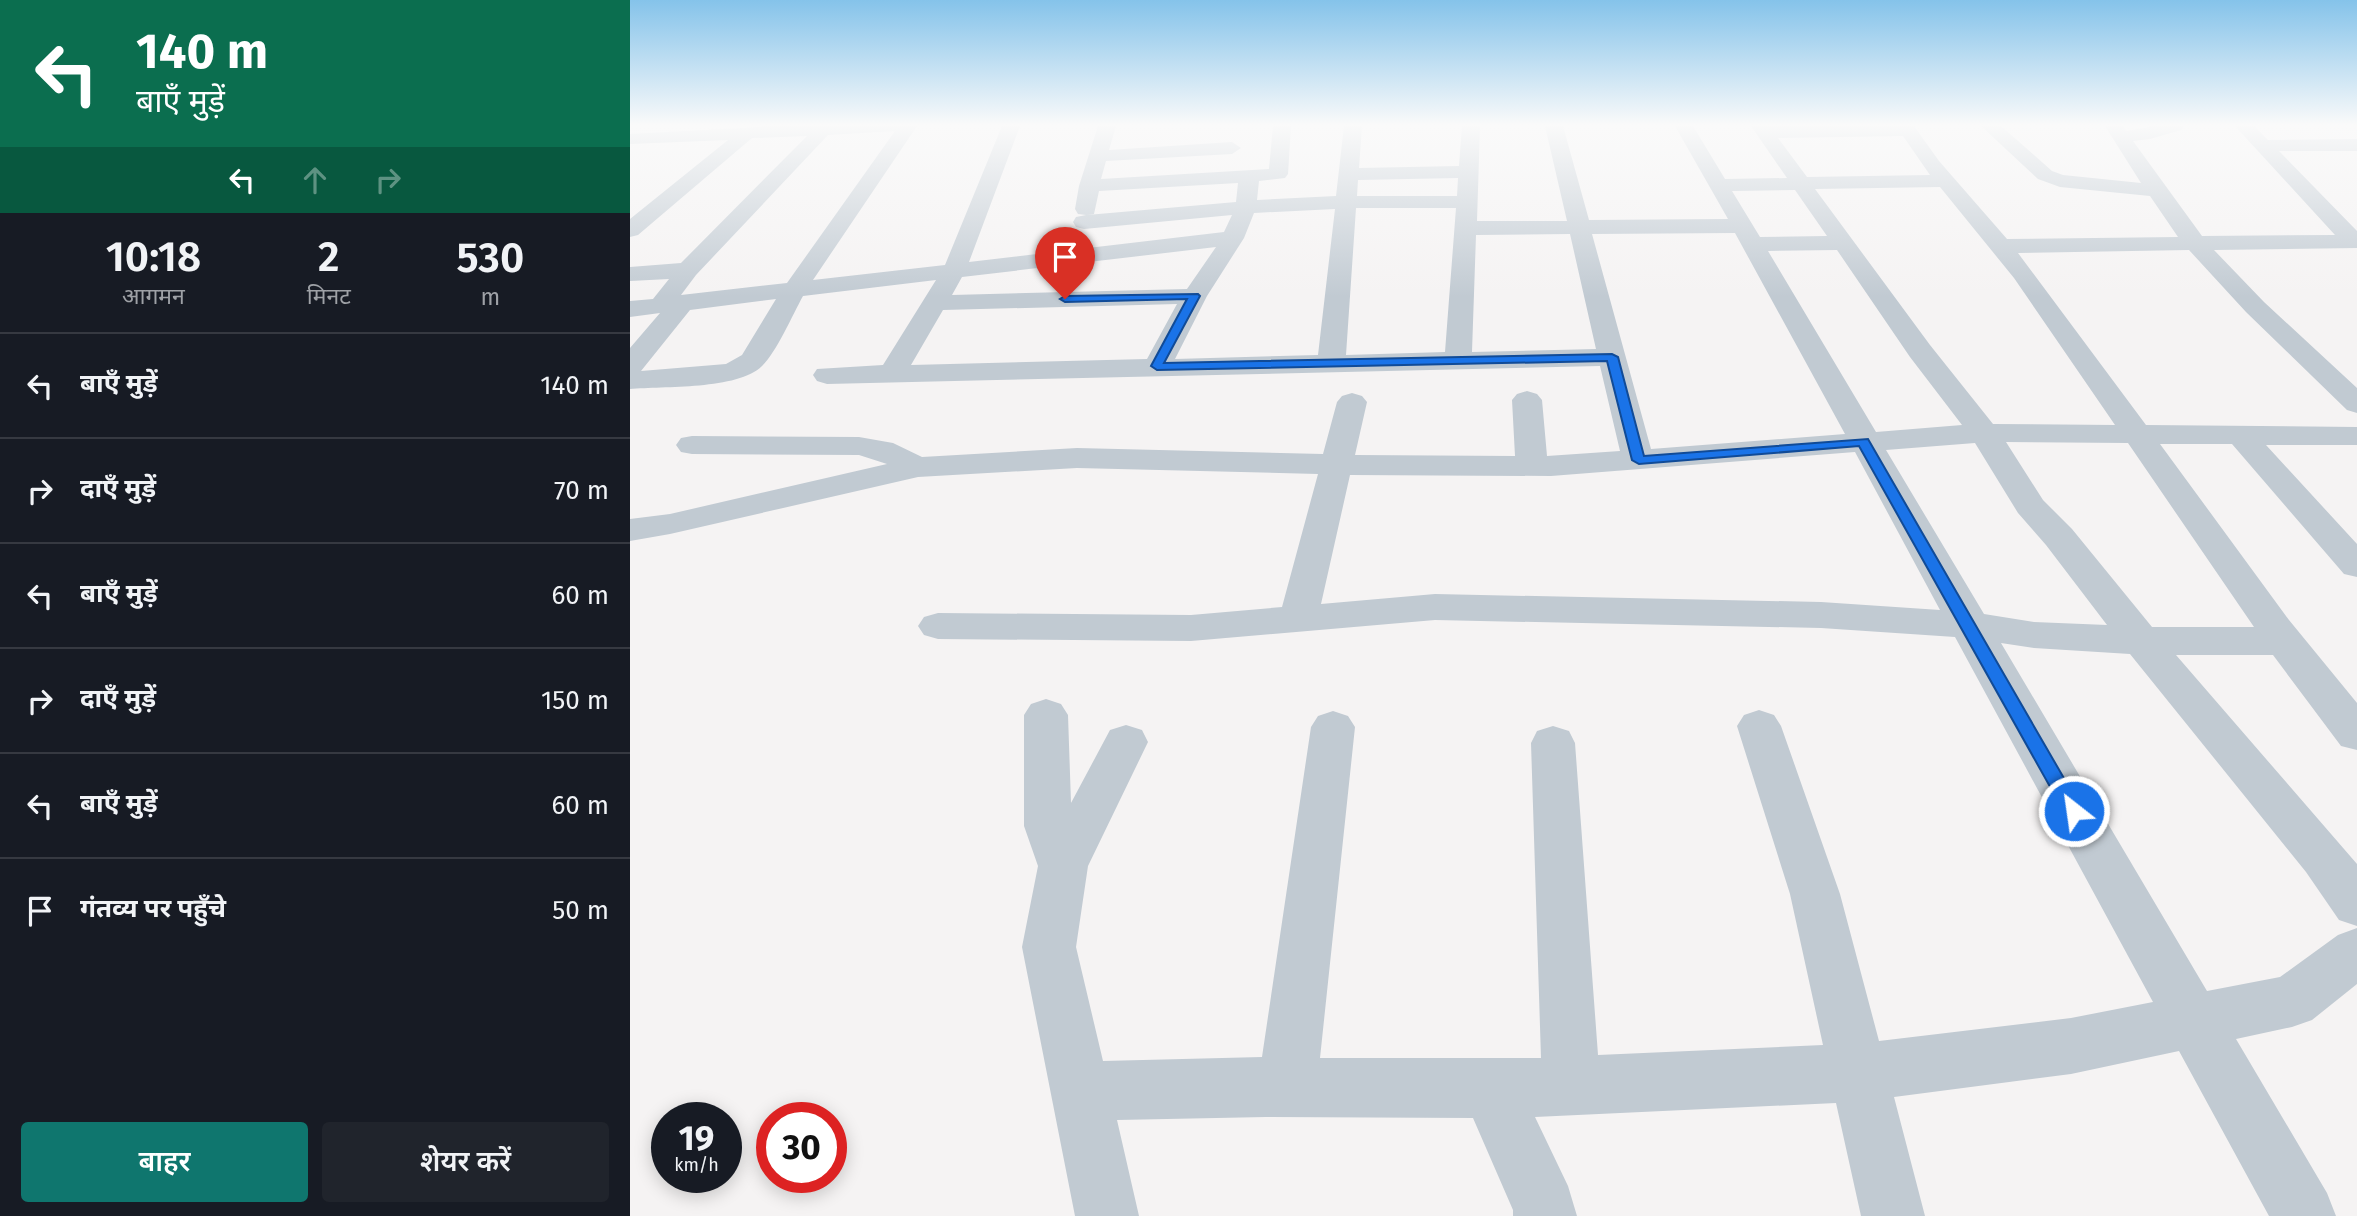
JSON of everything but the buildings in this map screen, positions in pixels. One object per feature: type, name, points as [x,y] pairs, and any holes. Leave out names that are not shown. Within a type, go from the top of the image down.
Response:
[{"type":"street","points":[[630,230],[691,183]]},
{"type":"street","points":[[630,366],[671,304],[688,270],[780,183]]},
{"type":"street","points":[[630,380],[720,374],[752,361],[795,289],[869,183]]},
{"type":"street","points":[[892,372],[954,271],[989,183]]},
{"type":"street","points":[[1078,256],[1090,183]]},
{"type":"street","points":[[1089,186],[1141,183]]},
{"type":"street","points":[[1157,366],[1194,296],[1233,238],[1247,207],[1249,183]]},
{"type":"street","points":[[1331,363],[1347,183]]},
{"type":"street","points":[[1458,360],[1468,183]]},
{"type":"street","points":[[1568,183],[1639,460]]},
{"type":"street","points":[[1715,183],[2304,1216]]},
{"type":"street","points":[[1717,186],[1846,183]]},
{"type":"street","points":[[1949,183],[2002,246],[2284,640],[2357,734]]},
{"type":"street","points":[[2078,183],[2155,190]]},
{"type":"street","points":[[2150,183],[2196,245],[2273,326],[2357,404]]},
{"type":"street","points":[[2298,183],[2356,242]]},
{"type":"street","points":[[1800,184],[1984,433],[2030,506],[2059,537],[2323,857],[2357,904]]},
{"type":"street","points":[[1084,222],[1247,207],[1346,202],[1467,202]]},
{"type":"street","points":[[1465,228],[1580,227],[1747,235],[1841,243]]},
{"type":"street","points":[[630,309],[1233,238]]},
{"type":"street","points":[[2002,246],[2356,242]]},
{"type":"street","points":[[630,274],[688,270]]},
{"type":"street","points":[[936,303],[1194,296]]},
{"type":"street","points":[[827,375],[1612,357]]},
{"type":"street","points":[[1527,400],[1532,466]]},
{"type":"street","points":[[1298,618],[1352,402]]},
{"type":"street","points":[[630,530],[670,524],[918,467],[972,462],[1077,458],[1338,465],[1532,466],[1984,433],[2357,436]]},
{"type":"street","points":[[2242,437],[2357,566]]},
{"type":"street","points":[[692,445],[859,446],[882,450],[918,467]]},
{"type":"street","points":[[938,626],[1191,628],[1435,607],[1821,615],[1968,625],[2034,635],[2144,642],[2284,640]]},
{"type":"street","points":[[1046,715],[1048,826],[1063,866]]},
{"type":"street","points":[[1759,726],[1815,894],[1893,1216]]},
{"type":"street","points":[[1287,1087],[1333,727]]},
{"type":"street","points":[[1107,1216],[1049,947],[1063,866],[1126,742]]},
{"type":"street","points":[[1553,744],[1571,1086]]},
{"type":"street","points":[[1080,1091],[1287,1087],[1490,1088],[1857,1073],[2071,1046],[2292,1002],[2357,952]]},
{"type":"street","points":[[1490,1088],[1545,1209],[1545,1216]]},
{"type":"route","points":[[1065,299],[1194,296],[1157,366],[1612,357],[1639,460],[1863,442],[2074,811]]}]
